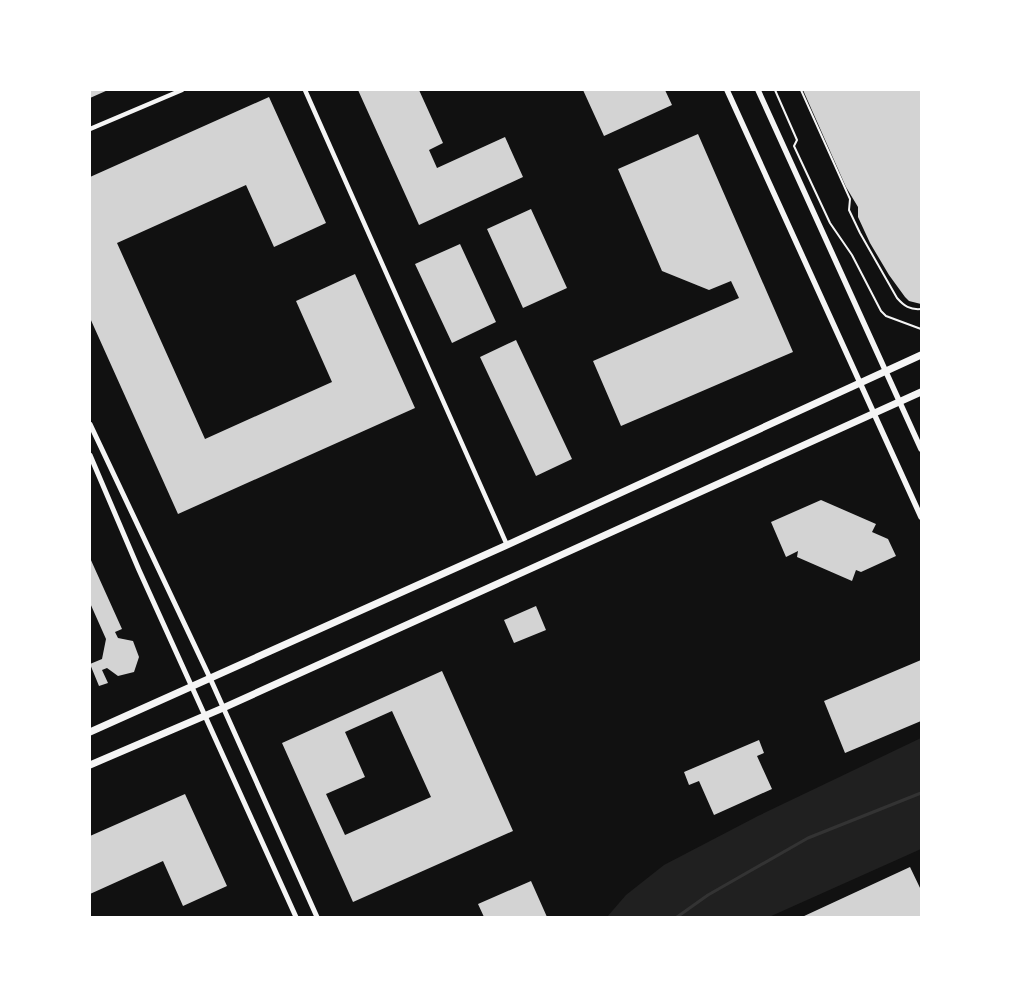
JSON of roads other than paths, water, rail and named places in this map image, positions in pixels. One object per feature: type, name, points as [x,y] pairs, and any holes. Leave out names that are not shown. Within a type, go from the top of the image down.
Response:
[{"type":"main road","points":[[727,90],[921,517]]},
{"type":"main road","points":[[758,90],[921,449]]},
{"type":"main road","points":[[90,732],[507,545],[921,355]]},
{"type":"main road","points":[[90,765],[223,708],[921,392]]},
{"type":"street","points":[[90,129],[182,90]]},
{"type":"street","points":[[305,90],[507,545]]},
{"type":"street","points":[[90,424],[93,437],[210,678],[317,917]]},
{"type":"street","points":[[90,455],[191,687],[296,917]]},
{"type":"waterway","points":[[677,917],[708,895],[808,838],[921,793]]}]
